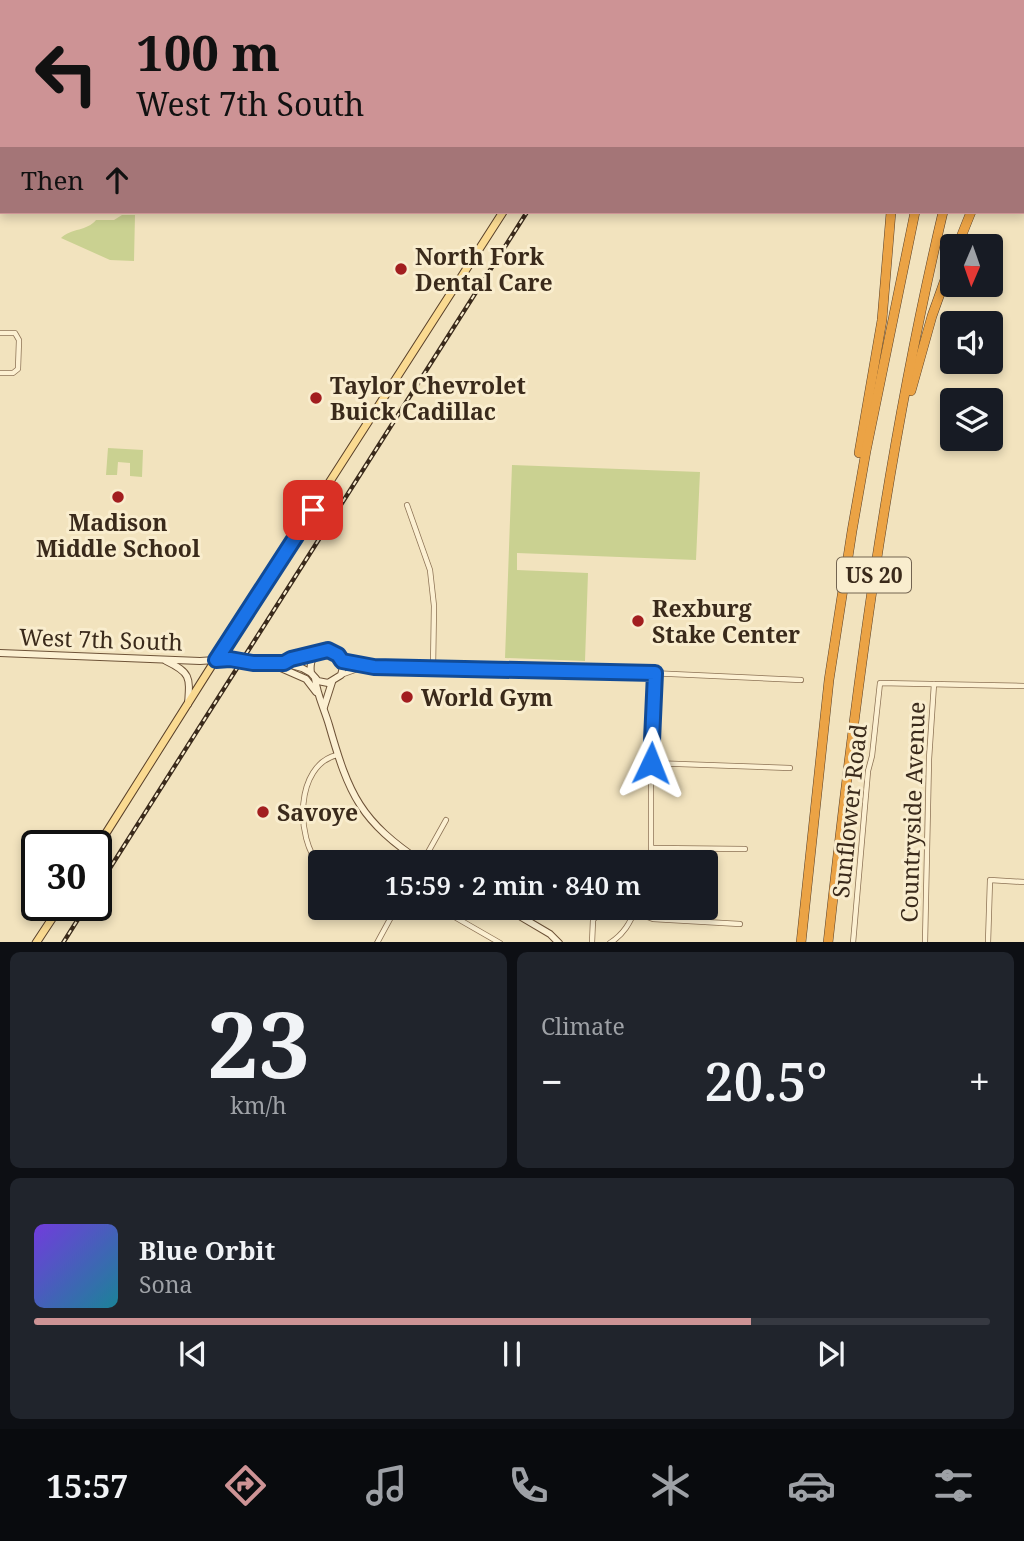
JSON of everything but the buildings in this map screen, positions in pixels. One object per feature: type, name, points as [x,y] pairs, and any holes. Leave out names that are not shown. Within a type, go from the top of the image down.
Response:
[{"type":"highway","points":[[847,564],[859,453],[882,320],[891,214]]},
{"type":"highway","name":"US 20","points":[[801,942],[829,681],[847,564],[866,451],[915,214]]},
{"type":"highway","name":"US 20","points":[[828,942],[855,701],[890,471],[943,214]]},
{"type":"highway","points":[[962,234],[970,214]]},
{"type":"highway","points":[[890,471],[940,294]]},
{"type":"main road","points":[[108,830],[502,214]]},
{"type":"main road","points":[[37,942],[50,921]]},
{"type":"street","points":[[0,333],[15,333],[19,340],[18,369],[13,373],[0,373]]},
{"type":"street","points":[[350,412],[368,423]]},
{"type":"street","points":[[407,505],[430,570],[435,606],[433,668]]},
{"type":"street","points":[[316,693],[311,662],[316,655],[328,650],[338,655],[342,661],[341,675]]},
{"type":"street","name":"West 7th South","points":[[0,653],[230,659],[272,664],[316,655]]},
{"type":"street","points":[[161,658],[183,669],[187,675],[190,681],[188,704]]},
{"type":"street","points":[[342,661],[366,666],[655,673],[801,680]]},
{"type":"street","name":"West 7th South","points":[[284,663],[313,675]]},
{"type":"street","points":[[272,664],[306,679],[316,693],[324,707],[344,775],[364,812],[404,850]]},
{"type":"street","points":[[313,675],[323,683],[332,682],[341,675],[366,666]]},
{"type":"street","points":[[655,673],[651,763],[652,848],[745,849]]},
{"type":"street","points":[[324,707],[332,682]]},
{"type":"street","name":"Sunflower Road","points":[[853,942],[868,771],[873,756],[880,683],[934,684]]},
{"type":"street","points":[[934,684],[1024,686]]},
{"type":"street","name":"Countryside Avenue","points":[[925,942],[929,758],[934,684]]},
{"type":"street","points":[[312,850],[305,835],[301,807],[313,772],[329,757],[337,755]]},
{"type":"street","points":[[651,763],[790,768]]},
{"type":"street","points":[[429,850],[446,820]]},
{"type":"street","points":[[988,942],[989,880],[1024,882]]},
{"type":"street","points":[[378,942],[389,920]]},
{"type":"street","points":[[460,920],[498,942]]},
{"type":"street","points":[[526,920],[558,942]]},
{"type":"street","points":[[592,942],[593,920]]},
{"type":"street","points":[[611,942],[623,933],[630,920]]},
{"type":"street","points":[[670,920],[740,924]]},
{"type":"green space","points":[[122,215],[135,215],[134,261],[110,260],[61,238],[96,220],[114,220]]},
{"type":"green space","points":[[108,448],[143,450],[142,477],[130,476],[130,463],[118,462],[117,475],[106,475]]},
{"type":"green space","points":[[512,465],[700,472],[696,560],[517,553],[517,570],[588,573],[585,661],[505,658]]},
{"type":"railway","points":[[112,865],[526,214]]},
{"type":"railway","points":[[64,942],[77,921]]},
{"type":"place","name":"North Fork Dental Care","points":[[401,269]]},
{"type":"place","name":"Taylor Chevrolet Buick Cadillac","points":[[316,398]]},
{"type":"place","name":"Madison Middle School","points":[[118,497]]},
{"type":"place","name":"Rexburg Stake Center","points":[[638,621]]},
{"type":"place","name":"World Gym","points":[[407,697]]},
{"type":"place","name":"Savoye","points":[[263,812]]},
{"type":"route","points":[[313,510],[216,660],[284,663],[328,650],[338,655],[342,661],[374,667],[655,673],[651,763]]}]
